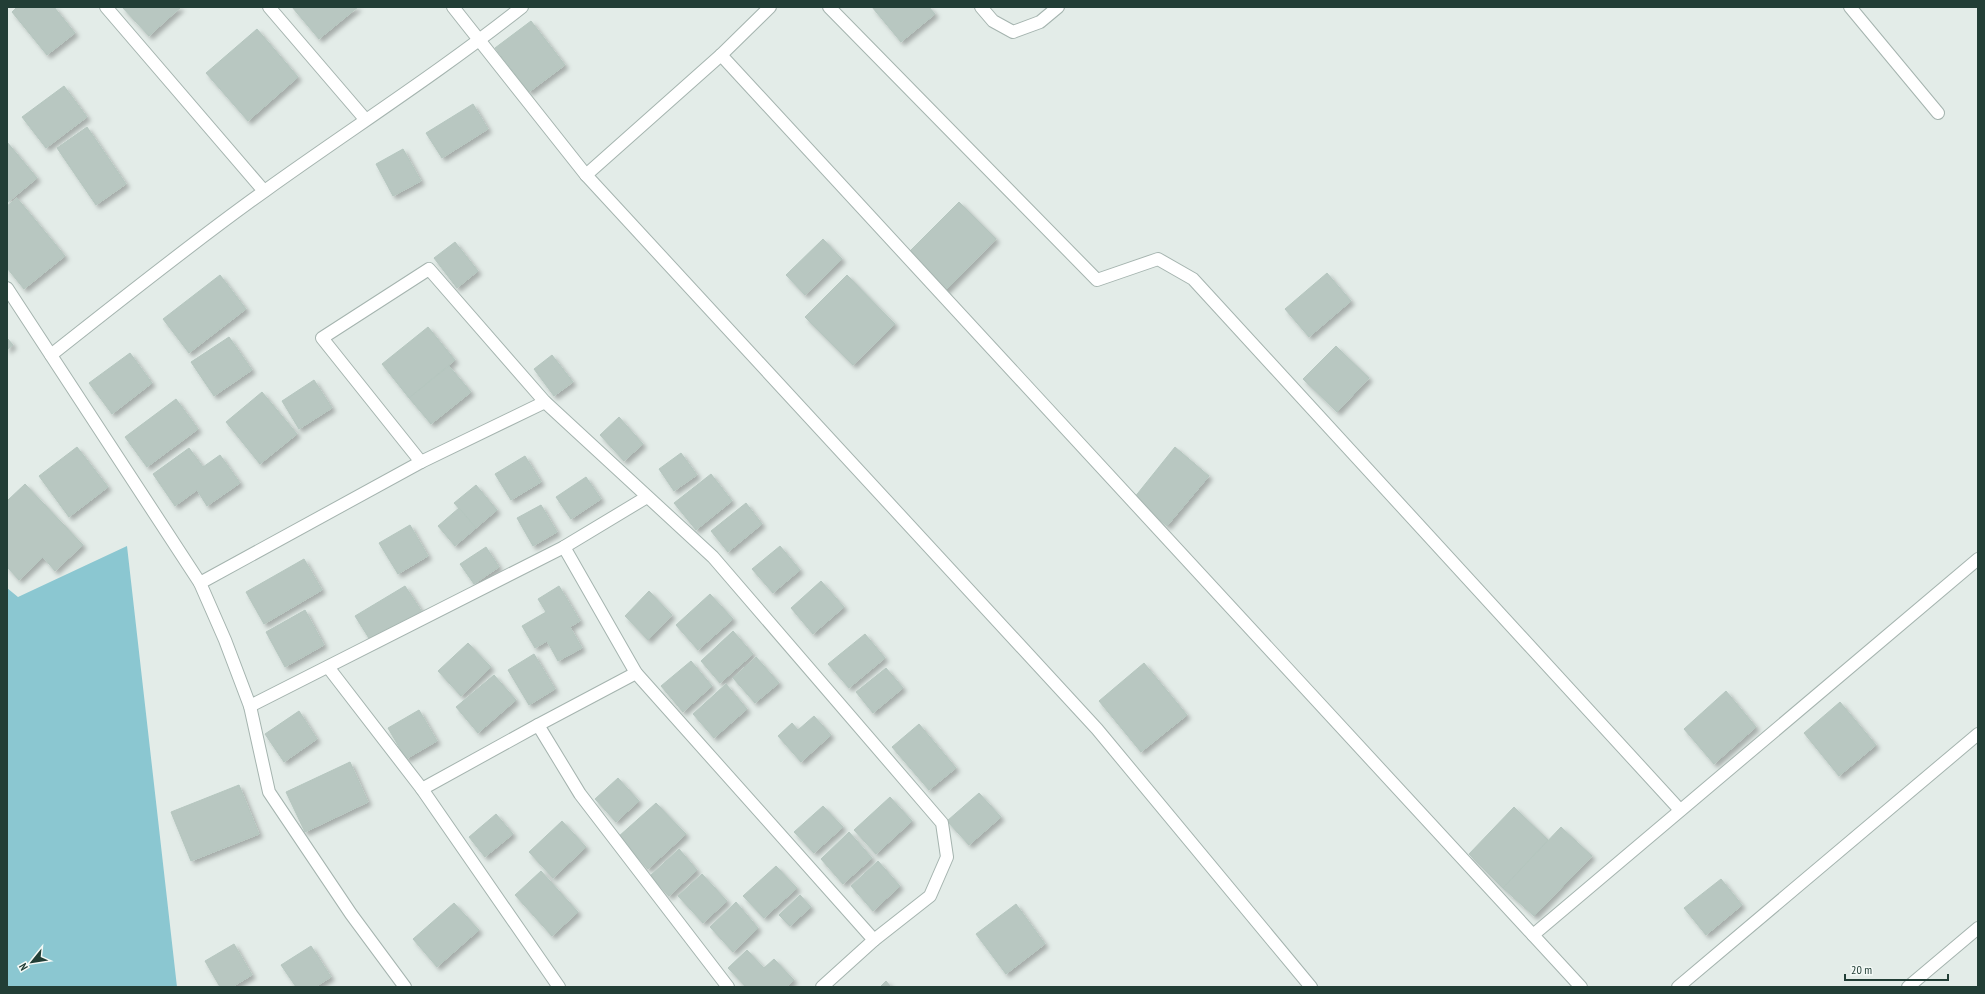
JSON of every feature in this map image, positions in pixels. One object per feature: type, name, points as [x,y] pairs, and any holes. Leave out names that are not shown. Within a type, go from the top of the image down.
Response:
[{"type":"street","points":[[106,7],[264,191]]},
{"type":"street","points":[[269,7],[366,119]]},
{"type":"street","points":[[453,7],[586,175],[1097,729],[1311,987]]},
{"type":"street","points":[[51,355],[163,266],[264,191],[480,40],[522,7]]},
{"type":"street","points":[[586,175],[721,55],[770,7]]},
{"type":"street","points":[[829,7],[1097,280],[1158,259],[1193,279],[1680,810]]},
{"type":"street","points":[[981,7],[993,21],[1013,32],[1040,22],[1058,7]]},
{"type":"street","points":[[1850,7],[1938,113]]},
{"type":"street","points":[[721,55],[1581,987]]},
{"type":"street","points":[[421,462],[322,338],[428,270],[544,402],[713,557],[942,822],[947,857],[930,896],[874,940],[822,987]]},
{"type":"street","points":[[7,288],[200,583],[225,640],[250,706],[269,792],[351,914],[404,987]]},
{"type":"street","points":[[200,583],[421,462],[544,402]]},
{"type":"street","points":[[250,706],[564,547],[647,497]]},
{"type":"street","points":[[564,547],[636,673],[874,940]]},
{"type":"street","points":[[1533,935],[1978,559]]},
{"type":"street","points":[[328,667],[422,789],[559,987]]},
{"type":"street","points":[[422,789],[636,673]]},
{"type":"street","points":[[538,725],[580,794],[728,987]]},
{"type":"street","points":[[1678,987],[1978,734]]},
{"type":"street","points":[[1908,987],[1978,928]]},
{"type":"water","points":[[127,546],[177,987],[7,987],[7,588],[18,597]]},
{"type":"building","points":[[17,7],[54,7],[75,33],[47,55],[12,12]]},
{"type":"building","points":[[122,7],[181,7],[149,36]]},
{"type":"building","points":[[292,7],[358,7],[319,39]]},
{"type":"building","points":[[872,7],[929,7],[935,14],[901,42]]},
{"type":"building","points":[[531,21],[565,65],[529,92],[495,48]]},
{"type":"building","points":[[257,29],[298,77],[248,121],[206,73]]},
{"type":"building","points":[[64,86],[87,117],[46,148],[22,117]]},
{"type":"building","points":[[473,104],[488,129],[442,158],[426,133]]},
{"type":"building","points":[[87,127],[126,184],[96,205],[57,148]]},
{"type":"building","points":[[7,142],[37,178],[7,203]]},
{"type":"building","points":[[403,149],[421,181],[393,196],[376,164]]},
{"type":"building","points":[[17,198],[65,256],[24,289],[7,268],[7,206]]},
{"type":"building","points":[[959,202],[996,239],[944,292],[907,254]]},
{"type":"building","points":[[823,239],[842,259],[805,295],[786,275]]},
{"type":"building","points":[[455,242],[478,271],[457,288],[434,258]]},
{"type":"building","points":[[1327,273],[1351,301],[1309,337],[1285,309]]},
{"type":"building","points":[[220,275],[246,309],[189,353],[163,319]]},
{"type":"building","points":[[847,275],[895,324],[853,365],[805,317]]},
{"type":"building","points":[[428,327],[455,360],[409,398],[382,364]]},
{"type":"building","points":[[229,337],[252,370],[214,396],[191,362]]},
{"type":"building","points":[[7,338],[13,345],[7,350]]},
{"type":"building","points":[[1336,346],[1369,378],[1337,412],[1303,379]]},
{"type":"building","points":[[130,353],[152,383],[112,414],[89,383]]},
{"type":"building","points":[[552,355],[573,382],[554,396],[534,369]]},
{"type":"building","points":[[449,366],[471,392],[431,424],[409,398]]},
{"type":"building","points":[[314,380],[332,408],[299,429],[282,401]]},
{"type":"building","points":[[262,392],[297,434],[260,464],[226,422]]},
{"type":"building","points":[[176,399],[198,429],[147,467],[125,437]]},
{"type":"building","points":[[619,417],[643,444],[624,461],[600,435]]},
{"type":"building","points":[[77,447],[108,487],[69,517],[39,476]]},
{"type":"building","points":[[1175,447],[1209,476],[1167,526],[1134,498]]},
{"type":"building","points":[[189,448],[203,467],[220,455],[240,483],[207,506],[197,490],[175,506],[153,474]]},
{"type":"building","points":[[681,453],[697,475],[674,491],[659,469]]},
{"type":"building","points":[[525,456],[541,482],[511,500],[495,474]]},
{"type":"building","points":[[711,474],[732,501],[696,530],[674,503]]},
{"type":"building","points":[[586,477],[601,499],[571,519],[556,497]]},
{"type":"building","points":[[25,484],[83,545],[55,571],[43,557],[19,580],[7,567],[7,501]]},
{"type":"building","points":[[476,485],[497,510],[476,528],[454,503]]},
{"type":"building","points":[[746,503],[762,524],[728,552],[711,531]]},
{"type":"building","points":[[541,505],[557,532],[533,546],[517,518]]},
{"type":"building","points":[[459,508],[476,528],[455,546],[438,526]]},
{"type":"building","points":[[410,525],[428,556],[398,574],[379,543]]},
{"type":"building","points":[[780,546],[800,570],[773,593],[752,569]]},
{"type":"building","points":[[486,547],[499,567],[474,584],[460,564]]},
{"type":"building","points":[[304,559],[322,590],[264,624],[246,592]]},
{"type":"building","points":[[821,581],[844,607],[813,634],[791,608]]},
{"type":"building","points":[[405,586],[422,612],[372,643],[355,616]]},
{"type":"building","points":[[559,586],[580,621],[570,627],[582,648],[558,661],[547,641],[535,648],[522,626],[546,612],[538,599]]},
{"type":"building","points":[[649,591],[672,615],[648,640],[625,616]]},
{"type":"building","points":[[710,594],[733,619],[698,650],[676,625]]},
{"type":"building","points":[[305,610],[324,645],[285,667],[266,632]]},
{"type":"building","points":[[733,631],[753,654],[720,683],[701,661]]},
{"type":"building","points":[[865,634],[885,658],[849,688],[828,664]]},
{"type":"building","points":[[468,643],[491,667],[461,696],[438,671]]},
{"type":"building","points":[[534,654],[555,689],[529,705],[508,670]]},
{"type":"building","points":[[756,657],[779,683],[755,703],[733,678]]},
{"type":"building","points":[[691,661],[712,686],[683,712],[661,686]]},
{"type":"building","points":[[1144,663],[1187,715],[1141,752],[1099,701]]},
{"type":"building","points":[[886,668],[903,688],[873,713],[856,692]]},
{"type":"building","points":[[494,675],[516,700],[478,733],[456,707]]},
{"type":"building","points":[[726,684],[747,709],[714,738],[693,714]]},
{"type":"building","points":[[1726,691],[1756,727],[1714,764],[1684,729]]},
{"type":"building","points":[[1840,702],[1876,745],[1839,776],[1804,733]]},
{"type":"building","points":[[419,710],[437,741],[406,759],[388,728]]},
{"type":"building","points":[[299,711],[317,739],[284,762],[265,734]]},
{"type":"building","points":[[814,716],[831,735],[801,762],[778,736],[792,723],[798,730]]},
{"type":"building","points":[[919,724],[956,768],[929,790],[892,747]]},
{"type":"building","points":[[350,762],[368,802],[305,832],[286,792]]},
{"type":"building","points":[[618,778],[639,801],[616,822],[595,799]]},
{"type":"building","points":[[239,785],[259,834],[191,861],[171,812]]},
{"type":"building","points":[[979,793],[1001,817],[969,845],[947,821]]},
{"type":"building","points":[[890,797],[912,821],[876,854],[854,830]]},
{"type":"building","points":[[656,803],[686,834],[648,869],[618,837]]},
{"type":"building","points":[[823,806],[843,827],[814,853],[794,832]]},
{"type":"building","points":[[1514,807],[1548,840],[1503,888],[1469,854]]},
{"type":"building","points":[[496,814],[513,834],[485,857],[469,837]]},
{"type":"building","points":[[562,821],[586,847],[553,878],[529,852]]},
{"type":"building","points":[[1561,827],[1592,856],[1534,916],[1503,888]]},
{"type":"building","points":[[849,832],[872,858],[843,884],[821,859]]},
{"type":"building","points":[[679,849],[697,870],[669,896],[650,876]]},
{"type":"building","points":[[878,861],[900,886],[873,911],[851,886]]},
{"type":"building","points":[[776,866],[797,888],[764,918],[743,896]]},
{"type":"building","points":[[541,871],[578,912],[552,936],[515,895]]},
{"type":"building","points":[[702,874],[727,901],[703,923],[678,896]]},
{"type":"building","points":[[1721,879],[1742,905],[1706,935],[1684,908]]},
{"type":"building","points":[[800,895],[811,907],[790,926],[779,915]]},
{"type":"building","points":[[736,902],[758,928],[733,952],[710,927]]},
{"type":"building","points":[[454,903],[479,930],[437,967],[413,939]]},
{"type":"building","points":[[1016,904],[1045,944],[1006,974],[976,934]]},
{"type":"building","points":[[234,944],[252,975],[232,987],[220,987],[205,961]]},
{"type":"building","points":[[311,946],[331,977],[315,987],[296,987],[281,965]]},
{"type":"building","points":[[747,950],[764,968],[774,959],[794,980],[786,987],[746,987],[728,968]]},
{"type":"building","points":[[886,981],[891,987],[880,987]]}]
